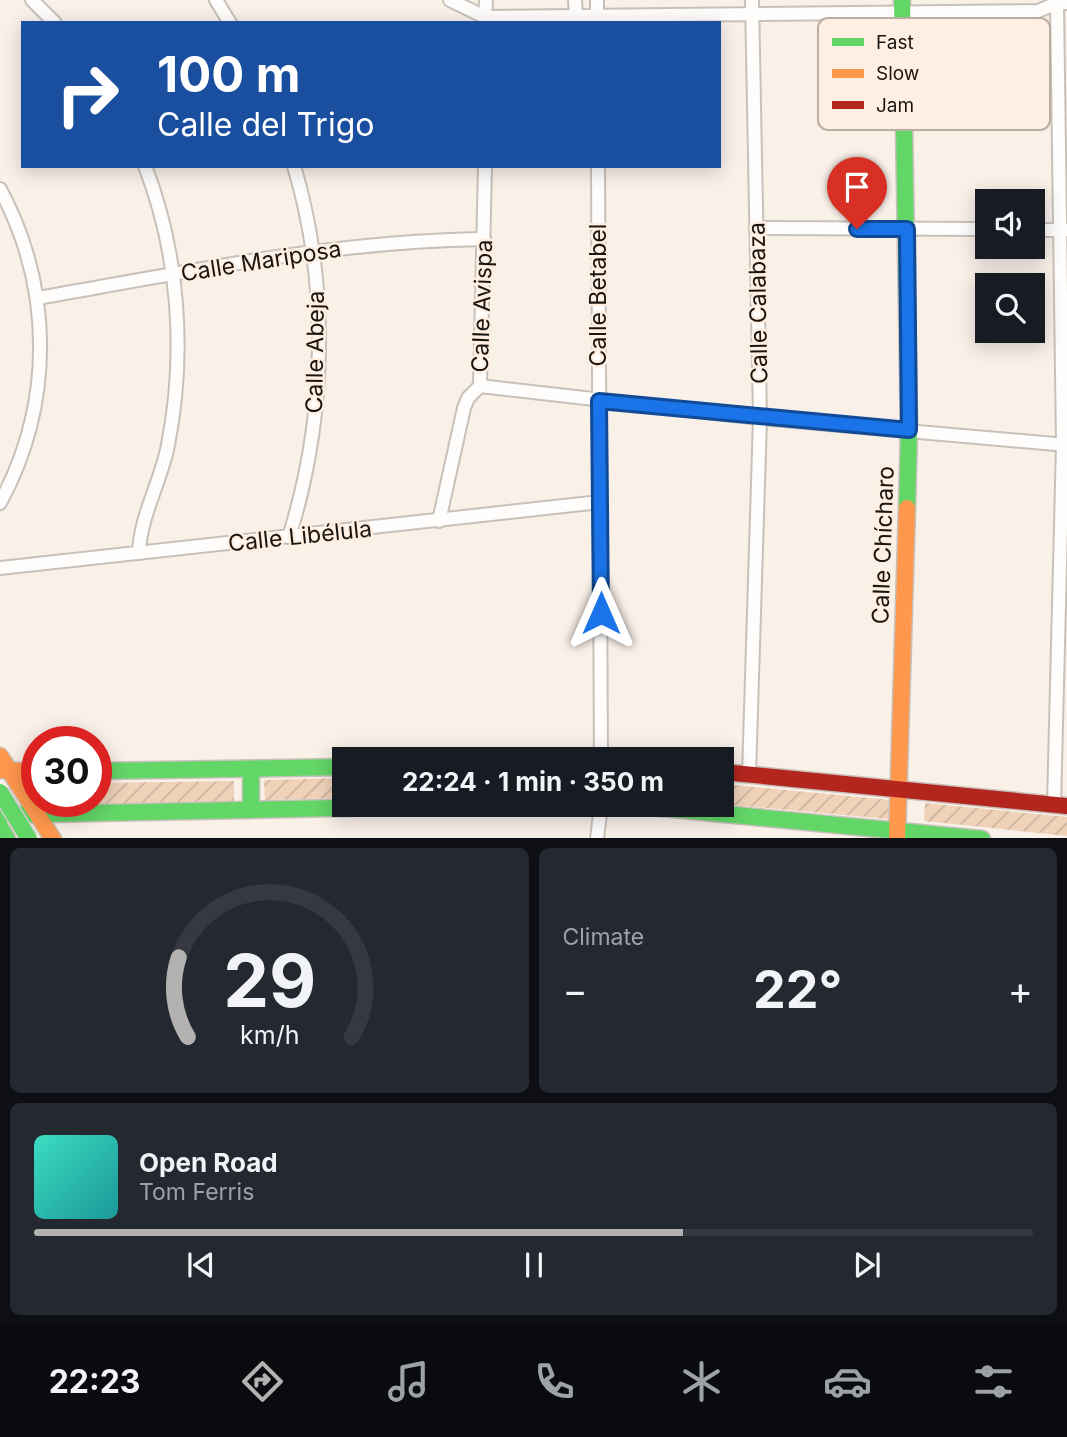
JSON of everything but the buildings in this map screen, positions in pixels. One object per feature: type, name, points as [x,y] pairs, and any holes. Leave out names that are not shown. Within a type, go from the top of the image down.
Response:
[{"type":"street","points":[[32,0],[53,21]]},
{"type":"street","points":[[216,0],[229,21]]},
{"type":"street","points":[[485,0],[485,20]]},
{"type":"street","points":[[575,0],[576,16]]},
{"type":"street","points":[[597,0],[597,20]]},
{"type":"street","points":[[692,15],[693,0]]},
{"type":"street","name":"Calle Calabaza","points":[[750,775],[760,418],[752,0]]},
{"type":"street","points":[[808,14],[809,0]]},
{"type":"street","points":[[458,2],[485,20],[576,16],[597,20],[692,15],[808,14],[942,5],[1038,10],[1058,2],[1064,230],[1065,445],[1060,806],[734,773]]},
{"type":"street","name":"Calle Chícharo","points":[[897,834],[909,430],[905,130]]},
{"type":"street","points":[[139,553],[142,524],[159,479],[173,414],[177,344],[174,274],[156,197],[146,168]]},
{"type":"street","name":"Calle Abeja","points":[[289,537],[303,480],[316,407],[319,342],[313,251],[294,168]]},
{"type":"street","name":"Calle Avispa","points":[[439,521],[464,408],[468,398],[480,386],[485,168]]},
{"type":"street","name":"Calle Betabel","points":[[598,168],[601,747]]},
{"type":"street","points":[[0,189],[25,243],[38,298],[41,353],[38,394],[18,465],[0,503]]},
{"type":"street","points":[[756,229],[975,229]]},
{"type":"street","points":[[1045,229],[1064,230]]},
{"type":"street","name":"Calle Mariposa","points":[[38,298],[313,251],[388,241],[484,239]]},
{"type":"street","points":[[480,386],[760,418],[1065,445]]},
{"type":"street","name":"Calle Libélula","points":[[0,568],[600,502]]},
{"type":"street","points":[[0,756],[5,771],[21,792]]},
{"type":"street","points":[[112,771],[332,767]]},
{"type":"street","points":[[251,769],[251,810]]},
{"type":"street","points":[[0,792],[29,838]]},
{"type":"street","points":[[112,813],[332,808]]},
{"type":"street","points":[[0,815],[21,815]]},
{"type":"street","points":[[734,816],[897,834],[982,838]]},
{"type":"street","points":[[39,817],[53,838]]},
{"type":"street","points":[[597,838],[600,817]]},
{"type":"street","points":[[0,827],[8,838]]},
{"type":"shaded area","points":[[332,778],[332,798],[265,800],[264,780]]},
{"type":"shaded area","points":[[234,781],[234,801],[112,804],[112,783]]},
{"type":"shaded area","points":[[734,785],[890,800],[888,819],[734,805]]},
{"type":"shaded area","points":[[925,803],[1067,817],[1067,836],[924,821]]},
{"type":"traffic: fast","points":[[902,0],[902,18]]},
{"type":"traffic: fast","points":[[904,130],[909,430],[907,508]]},
{"type":"traffic: fast","points":[[112,771],[332,767]]},
{"type":"traffic: fast","points":[[251,769],[251,810]]},
{"type":"traffic: fast","points":[[0,792],[28,838]]},
{"type":"traffic: fast","points":[[0,815],[332,808]]},
{"type":"traffic: fast","points":[[734,815],[972,838]]},
{"type":"traffic: fast","points":[[0,827],[6,838]]},
{"type":"traffic: slow","points":[[897,838],[907,508]]},
{"type":"traffic: slow","points":[[0,756],[52,838]]},
{"type":"traffic: slow","points":[[2,770],[21,771]]},
{"type":"traffic: jam","points":[[734,773],[1067,806]]},
{"type":"route","points":[[601,613],[599,401],[909,430],[907,229],[857,229]]}]
